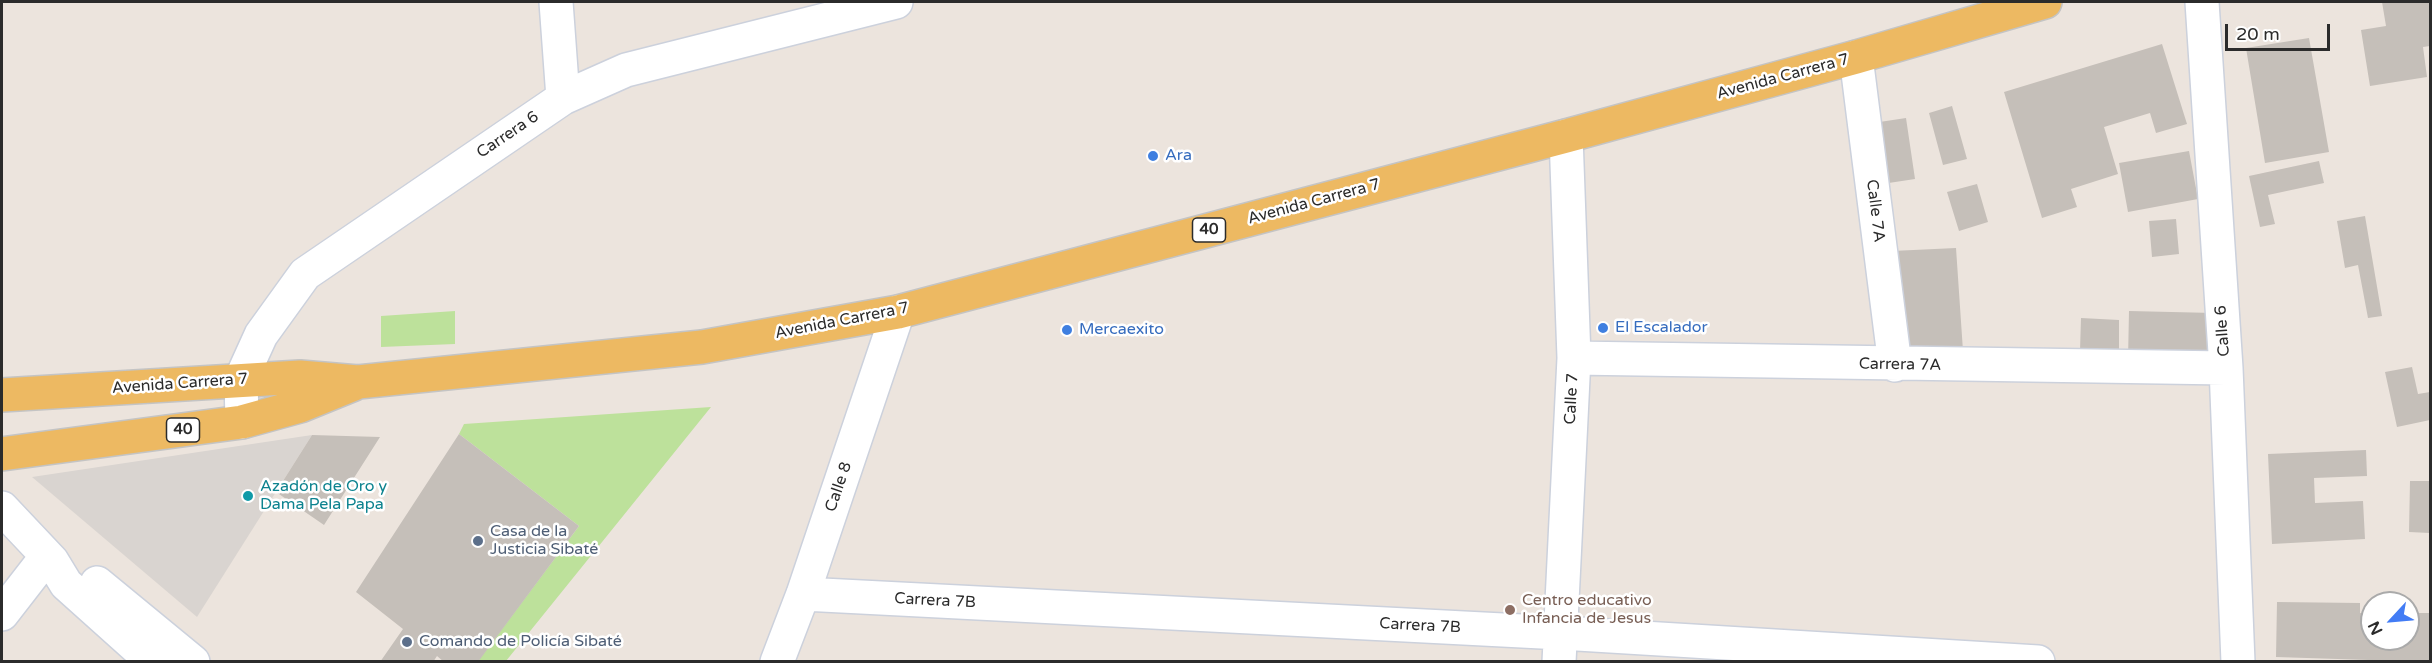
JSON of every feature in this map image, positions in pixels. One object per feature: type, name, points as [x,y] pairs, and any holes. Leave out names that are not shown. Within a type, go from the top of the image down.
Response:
[{"type":"main road","name":"Avenida Carrera 7","points":[[2,395],[241,379],[300,377],[358,382],[702,347],[898,312],[1566,136],[1856,57],[2045,2]]},
{"type":"main road","name":"Avenida Carrera 7","points":[[2,454],[242,422],[300,406],[358,382]]},
{"type":"street","points":[[556,2],[563,98]]},
{"type":"street","name":"Carrera 6","points":[[242,422],[241,379],[261,334],[305,274],[563,98],[626,70],[896,2]]},
{"type":"street","name":"Calle 6","points":[[2202,2],[2226,368],[2238,662]]},
{"type":"street","name":"Calle 7A","points":[[1856,57],[1894,365]]},
{"type":"street","name":"Calle 7","points":[[1560,647],[1574,358],[1566,136]]},
{"type":"street","name":"Calle 8","points":[[777,662],[803,594],[898,312]]},
{"type":"street","name":"Carrera 7A","points":[[1574,358],[1894,365],[2226,368]]},
{"type":"street","points":[[2,507],[50,558],[66,584],[153,662]]},
{"type":"street","points":[[2,614],[50,558]]},
{"type":"street","points":[[50,558],[80,569],[194,662]]},
{"type":"street","name":"Carrera 7B","points":[[803,594],[1560,647],[2038,662]]},
{"type":"green space","points":[[455,311],[455,344],[381,347],[381,316]]},
{"type":"green space","points":[[711,407],[506,661],[478,661],[579,526],[459,434],[464,424]]},
{"type":"shaded area","points":[[312,435],[197,617],[32,477]]},
{"type":"building","points":[[2382,2],[2430,2],[2430,46],[2423,47],[2427,77],[2370,86],[2361,30],[2386,26]]},
{"type":"building","points":[[2309,38],[2329,152],[2265,163],[2246,48]]},
{"type":"building","points":[[2162,44],[2187,124],[2156,133],[2150,113],[2104,127],[2118,174],[2071,189],[2077,207],[2042,218],[2004,92]]},
{"type":"building","points":[[1952,106],[1967,159],[1943,165],[1929,113]]},
{"type":"building","points":[[1906,118],[1915,179],[1882,184],[1873,123]]},
{"type":"building","points":[[2189,151],[2198,199],[2128,212],[2119,163]]},
{"type":"building","points":[[2319,161],[2324,183],[2268,195],[2275,224],[2260,227],[2249,176]]},
{"type":"building","points":[[1977,184],[1988,222],[1959,231],[1947,192]]},
{"type":"building","points":[[2365,216],[2382,316],[2368,318],[2358,265],[2345,268],[2337,221]]},
{"type":"building","points":[[2176,219],[2179,254],[2152,257],[2149,221]]},
{"type":"building","points":[[1956,248],[1963,351],[1899,355],[1892,251]]},
{"type":"building","points":[[2129,311],[2214,313],[2213,363],[2128,360]]},
{"type":"building","points":[[2081,318],[2119,320],[2119,353],[2080,351]]},
{"type":"building","points":[[2412,367],[2418,394],[2430,392],[2430,420],[2397,427],[2385,372]]},
{"type":"building","name":"Casa de la Justicia Sibaté","points":[[459,434],[579,526],[478,662],[444,662],[437,656],[433,662],[380,662],[403,629],[356,592]]},
{"type":"building","points":[[312,435],[380,437],[324,525],[276,492]]},
{"type":"building","points":[[2366,450],[2367,476],[2314,478],[2315,503],[2363,501],[2365,539],[2272,544],[2268,454]]},
{"type":"building","points":[[2410,481],[2430,481],[2430,533],[2409,532]]},
{"type":"building","points":[[2277,602],[2360,603],[2360,651],[2420,651],[2420,613],[2430,613],[2430,662],[2276,657]]},
{"type":"place","name":"Ara","points":[[1153,156]]},
{"type":"place","name":"El Escalador","points":[[1603,328]]},
{"type":"place","name":"Mercaexito","points":[[1067,330]]},
{"type":"place","name":"Azadón de Oro y Dama Pela Papa","points":[[248,496]]},
{"type":"place","name":"Casa de la Justicia Sibaté","points":[[478,541]]},
{"type":"place","name":"Centro educativo Infancia de Jesus","points":[[1510,610]]},
{"type":"place","name":"Comando de Policía Sibaté","points":[[407,642]]}]
